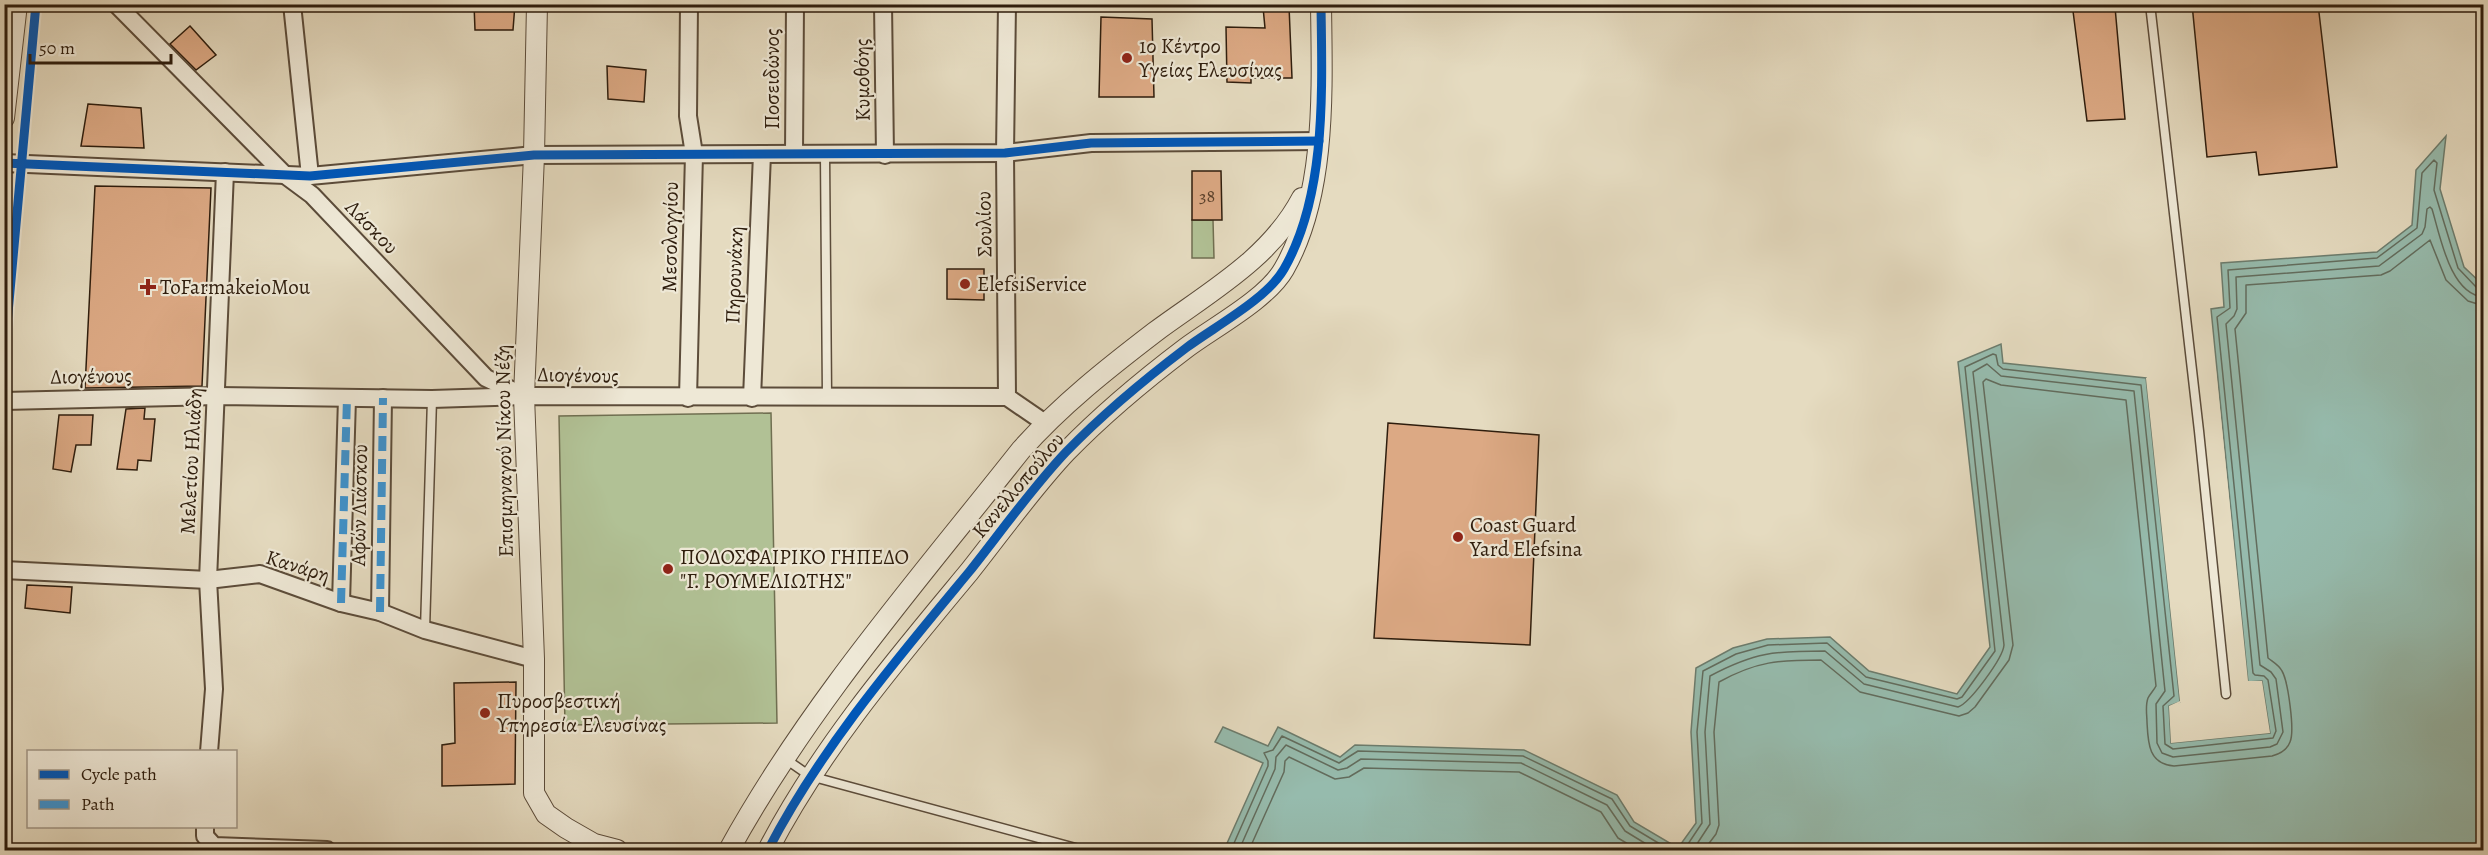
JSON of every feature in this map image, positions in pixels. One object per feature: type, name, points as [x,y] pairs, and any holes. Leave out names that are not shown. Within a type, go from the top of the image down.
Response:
[{"type":"street","points":[[4,118],[17,4]]},
{"type":"street","name":"Λάσκου","points":[[116,4],[285,175],[312,195],[486,378],[524,396]]},
{"type":"street","points":[[292,4],[310,176]]},
{"type":"street","name":"Επισμηναγού Νίκου Νέζη","points":[[537,4],[534,155],[524,396],[534,659],[534,793],[546,814],[566,828],[594,844],[617,850]]},
{"type":"street","name":"Μεσολογγίου","points":[[688,398],[694,154],[688,116],[689,4]]},
{"type":"street","name":"Ποσειδώνος","points":[[794,153],[795,4]]},
{"type":"street","name":"Κυμοθόης","points":[[883,4],[885,154]]},
{"type":"street","name":"Σουλίου","points":[[1007,4],[1005,153],[1007,397]]},
{"type":"street","points":[[1314,174],[1322,94],[1321,4]]},
{"type":"street","points":[[4,164],[310,176],[534,155],[1005,153],[1091,143],[1319,141]]},
{"type":"street","name":"Πηρουνάκη","points":[[752,398],[762,154]]},
{"type":"street","name":"Μελετίου Ηλιάδη","points":[[209,750],[214,689],[208,580],[225,172]]},
{"type":"street","name":"Κανελλοπούλου","points":[[729,850],[784,758],[887,620],[1021,450],[1045,423],[1110,368],[1266,249],[1293,214],[1314,174]]},
{"type":"street","name":"Κανελλοπούλου","points":[[768,850],[810,776],[874,687],[1065,453],[1135,389],[1271,287],[1284,271],[1295,247],[1314,174]]},
{"type":"street","name":"Διογένους","points":[[4,400],[217,396],[432,399],[524,396],[1007,397]]},
{"type":"street","points":[[1007,397],[1045,423]]},
{"type":"street","name":"Αφών Λιάσκου","points":[[341,603],[347,398]]},
{"type":"street","name":"Αφών Λιάσκου","points":[[380,612],[383,398]]},
{"type":"street","name":"Κανάρη","points":[[4,570],[208,580],[260,574],[341,603],[380,612],[426,630],[534,659]]},
{"type":"street","points":[[205,828],[205,836],[214,846],[327,850]]},
{"type":"lane","points":[[2150,4],[2199,431],[2226,694]]},
{"type":"lane","points":[[825,155],[827,396]]},
{"type":"lane","points":[[426,630],[432,399]]},
{"type":"lane","points":[[784,758],[810,776],[1083,850]]},
{"type":"shaded area","points":[[1192,220],[1213,220],[1214,258],[1192,258]]},
{"type":"shaded area","name":"ΠΟΔΟΣΦΑΙΡΙΚΟ ΓΗΠΕΔΟ \"Γ. ΡΟΥΜΕΛΙΩΤΗΣ\"","points":[[771,413],[777,723],[565,725],[559,416]]},
{"type":"water","points":[[2446,136],[2440,189],[2464,267],[2483,285],[2483,850],[1224,850],[1263,763],[1215,742],[1223,727],[1268,746],[1278,727],[1340,757],[1355,745],[1524,750],[1617,795],[1634,822],[1678,848],[1696,823],[1691,732],[1696,668],[1733,648],[1767,639],[1830,637],[1869,671],[1957,694],[1990,647],[1958,362],[2001,344],[2003,363],[2146,378],[2180,702],[2169,706],[2171,743],[2270,733],[2262,681],[2248,682],[2211,309],[2224,307],[2221,263],[2377,252],[2412,225],[2416,170]]},
{"type":"pier","points":[[2216,370],[2248,681],[2262,681],[2270,733],[2171,743],[2169,706],[2180,701],[2146,378],[2149,378],[2183,701],[2172,708],[2174,740],[2267,731],[2260,684],[2248,685],[2245,682],[2213,371]]},
{"type":"building","points":[[474,4],[515,4],[513,30],[475,30]]},
{"type":"building","points":[[2192,4],[2318,4],[2337,167],[2259,175],[2256,152],[2207,157]]},
{"type":"building","points":[[1289,6],[1292,78],[1251,78],[1251,83],[1227,82],[1226,27],[1265,28],[1263,7]]},
{"type":"building","points":[[2115,7],[2125,119],[2087,121],[2073,11]]},
{"type":"building","name":"1ο Κέντρο Υγείας Ελευσίνας","points":[[1101,17],[1152,19],[1154,97],[1099,97]]},
{"type":"building","points":[[190,26],[216,55],[196,70],[170,44]]},
{"type":"building","points":[[607,66],[646,70],[644,102],[608,99]]},
{"type":"building","points":[[88,104],[141,108],[144,148],[81,146]]},
{"type":"building","points":[[1192,171],[1221,171],[1222,220],[1192,220]]},
{"type":"building","name":"ToFarmakeioMou","points":[[95,186],[211,188],[202,386],[85,388]]},
{"type":"building","name":"ElefsiService","points":[[947,269],[984,269],[984,300],[947,299]]},
{"type":"building","points":[[145,408],[144,419],[155,419],[151,461],[138,460],[137,470],[117,469],[126,409]]},
{"type":"building","points":[[59,415],[93,415],[91,445],[76,445],[71,472],[53,469]]},
{"type":"building","name":"Coast Guard Yard Elefsina","points":[[1388,423],[1539,435],[1530,645],[1374,638]]},
{"type":"building","points":[[27,585],[72,587],[70,613],[25,608]]},
{"type":"building","name":"Πυροσβεστική Υπηρεσία Ελευσίνας","points":[[516,682],[515,784],[442,786],[442,745],[455,743],[454,683]]},
{"type":"marked path","points":[[341,603],[347,398]]},
{"type":"marked path","points":[[380,612],[383,398]]},
{"type":"cycle path","points":[[4,357],[36,4]]},
{"type":"cycle path","points":[[768,850],[812,776],[861,706],[1053,466],[1124,398],[1186,348],[1253,302],[1284,269],[1298,240],[1315,174],[1321,105],[1321,4]]},
{"type":"cycle path","points":[[4,163],[310,176],[534,155],[1005,153],[1091,143],[1319,141]]},
{"type":"place","name":"1ο Κέντρο Υγείας Ελευσίνας","points":[[1127,58]]},
{"type":"place","name":"ElefsiService","points":[[965,284]]},
{"type":"place","name":"ToFarmakeioMou","points":[[148,287]]},
{"type":"place","name":"Coast Guard Yard Elefsina","points":[[1458,537]]},
{"type":"place","name":"ΠΟΔΟΣΦΑΙΡΙΚΟ ΓΗΠΕΔΟ \"Γ. ΡΟΥΜΕΛΙΩΤΗΣ\"","points":[[668,569]]},
{"type":"place","name":"Πυροσβεστική Υπηρεσία Ελευσίνας","points":[[485,713]]}]
